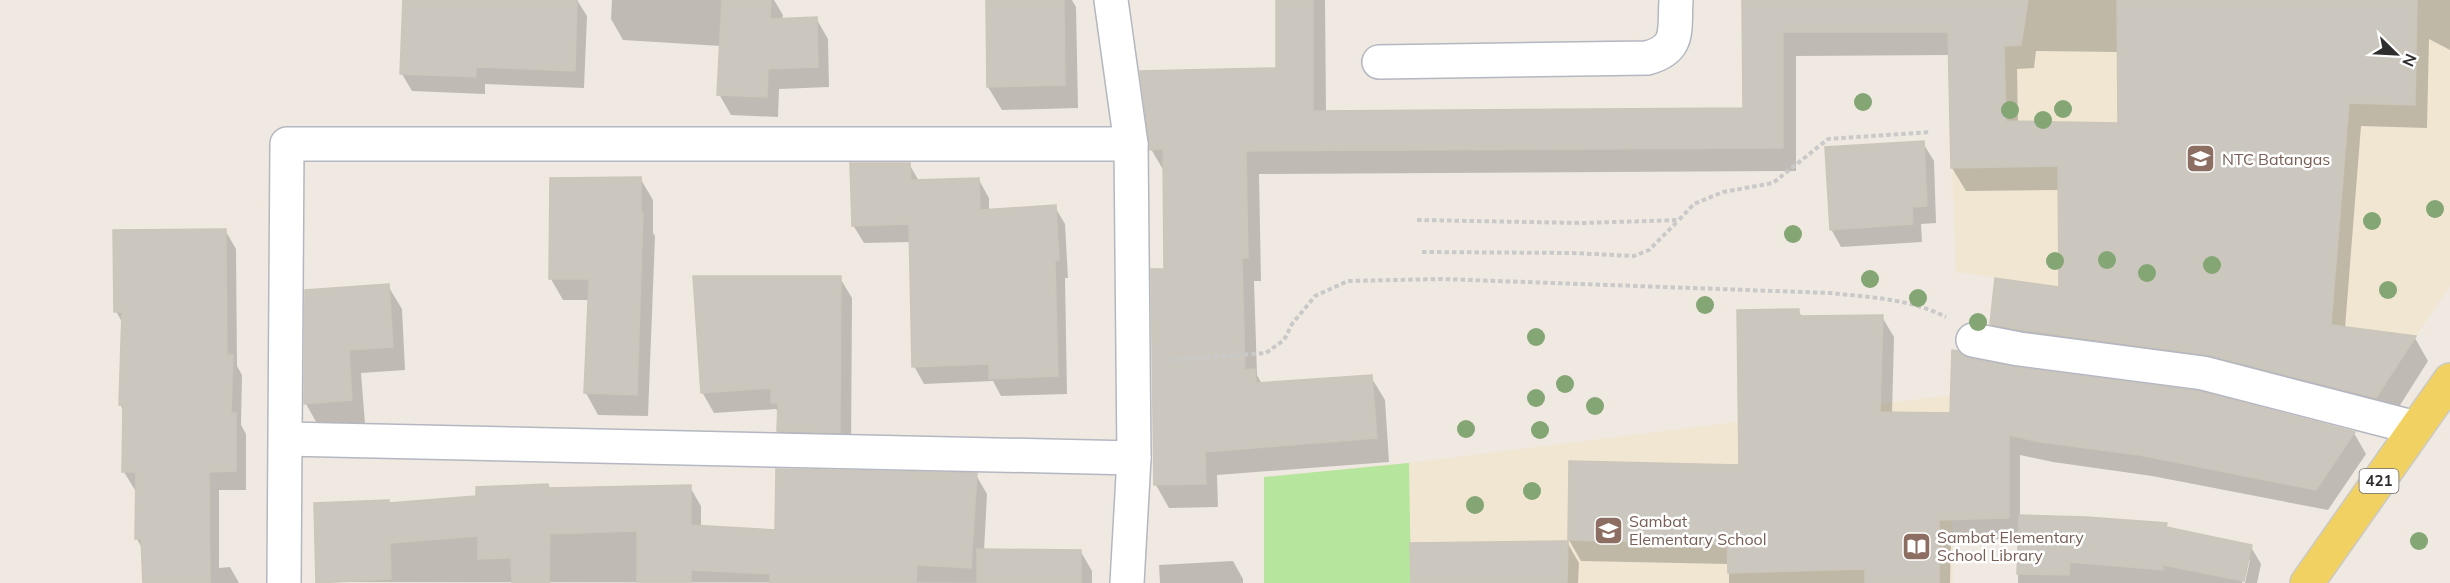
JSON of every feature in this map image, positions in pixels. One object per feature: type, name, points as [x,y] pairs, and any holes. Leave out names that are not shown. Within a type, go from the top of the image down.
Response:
[{"type":"main road","name":"421","points":[[2307,583],[2450,380]]},
{"type":"street","points":[[1111,0],[1131,144],[1134,458],[1127,583]]},
{"type":"street","points":[[1379,62],[1647,58],[1663,54],[1673,42],[1676,0]]},
{"type":"street","points":[[284,583],[287,144],[1131,144]]},
{"type":"street","points":[[1973,340],[2019,349],[2203,373],[2416,428]]},
{"type":"street","points":[[286,439],[1134,458]]},
{"type":"path","points":[[1422,252],[1573,253],[1634,256],[1649,250],[1694,204],[1723,192],[1773,183],[1828,139],[1930,132]]},
{"type":"path","points":[[1417,220],[1583,223],[1679,220]]},
{"type":"path","points":[[1133,362],[1229,358],[1266,353],[1284,340],[1292,324],[1315,296],[1348,281],[1442,279],[1830,293],[1887,298],[1936,312],[1953,321],[1973,340]]},
{"type":"shaded area","name":"NTC Batangas","points":[[1946,0],[2450,0],[2450,286],[2416,336],[1956,272]]},
{"type":"shaded area","name":"Sambat Elementary School","points":[[1951,395],[1953,583],[1264,583],[1264,477],[1425,461]]},
{"type":"green space","points":[[1409,463],[1411,583],[1264,583],[1264,477]]},
{"type":"building","points":[[403,0],[577,0],[575,71],[476,67],[476,77],[400,74]]},
{"type":"building","points":[[722,0],[771,0],[770,19],[817,17],[818,67],[768,69],[767,97],[717,95]]},
{"type":"building","points":[[986,0],[1064,0],[1065,85],[987,87]]},
{"type":"building","points":[[1276,0],[1313,0],[1313,111],[1743,108],[1742,0],[2028,0],[2021,45],[2004,46],[2006,121],[2118,123],[2117,0],[2417,0],[2415,105],[2349,103],[2331,325],[2416,336],[2376,398],[2208,355],[1990,324],[1995,278],[2059,287],[2058,166],[1951,168],[1948,32],[1783,32],[1783,148],[1246,151],[1248,258],[1242,258],[1245,370],[1255,369],[1256,383],[1372,375],[1377,438],[1205,452],[1206,484],[1154,485],[1151,269],[1164,269],[1163,149],[1150,150],[1140,71],[1276,68]]},
{"type":"building","points":[[1924,141],[1927,206],[1912,207],[1913,224],[1830,230],[1825,147]]},
{"type":"building","points":[[850,163],[910,163],[911,180],[979,178],[980,210],[1056,205],[1059,260],[1055,261],[1058,376],[989,379],[989,364],[912,367],[909,224],[852,226]]},
{"type":"building","points":[[641,177],[641,213],[643,213],[637,395],[584,393],[589,279],[549,279],[550,178]]},
{"type":"building","points":[[226,229],[227,355],[233,355],[231,413],[236,413],[236,471],[209,472],[210,583],[143,583],[141,539],[135,539],[136,472],[122,472],[123,405],[119,405],[122,312],[114,312],[113,230]]},
{"type":"building","points":[[693,276],[841,276],[840,433],[777,431],[778,403],[771,403],[771,388],[701,393]]},
{"type":"building","points":[[389,284],[393,347],[349,350],[352,400],[304,404],[305,290]]},
{"type":"building","points":[[1799,309],[1799,316],[1883,315],[1880,412],[1950,413],[1952,350],[1959,351],[1969,358],[2015,367],[2199,391],[2355,432],[2316,490],[2139,455],[2040,442],[2009,435],[2009,518],[1939,520],[1939,583],[1865,583],[1865,569],[1728,573],[1727,544],[1568,540],[1569,461],[1739,465],[1737,310]]},
{"type":"building","points":[[776,469],[977,473],[971,568],[917,565],[916,583],[770,583],[770,574],[691,570],[691,582],[637,582],[637,531],[550,534],[549,583],[512,583],[511,558],[478,559],[478,536],[390,543],[391,579],[316,583],[314,503],[389,500],[389,503],[476,496],[476,487],[548,484],[549,488],[691,485],[691,525],[775,530]]},
{"type":"building","points":[[2019,515],[2167,523],[2166,527],[2252,545],[2244,581],[2163,565],[2163,570],[2070,562],[2069,575],[2017,574]]},
{"type":"building","points":[[1568,541],[1567,583],[1411,583],[1410,543]]},
{"type":"building","points":[[977,549],[1081,550],[1081,583],[977,583]]},
{"type":"place","name":"NTC Batangas","points":[[2201,159]]},
{"type":"place","name":"Sambat Elementary School","points":[[1608,530]]},
{"type":"place","name":"Sambat Elementary School Library","points":[[1916,546]]}]
